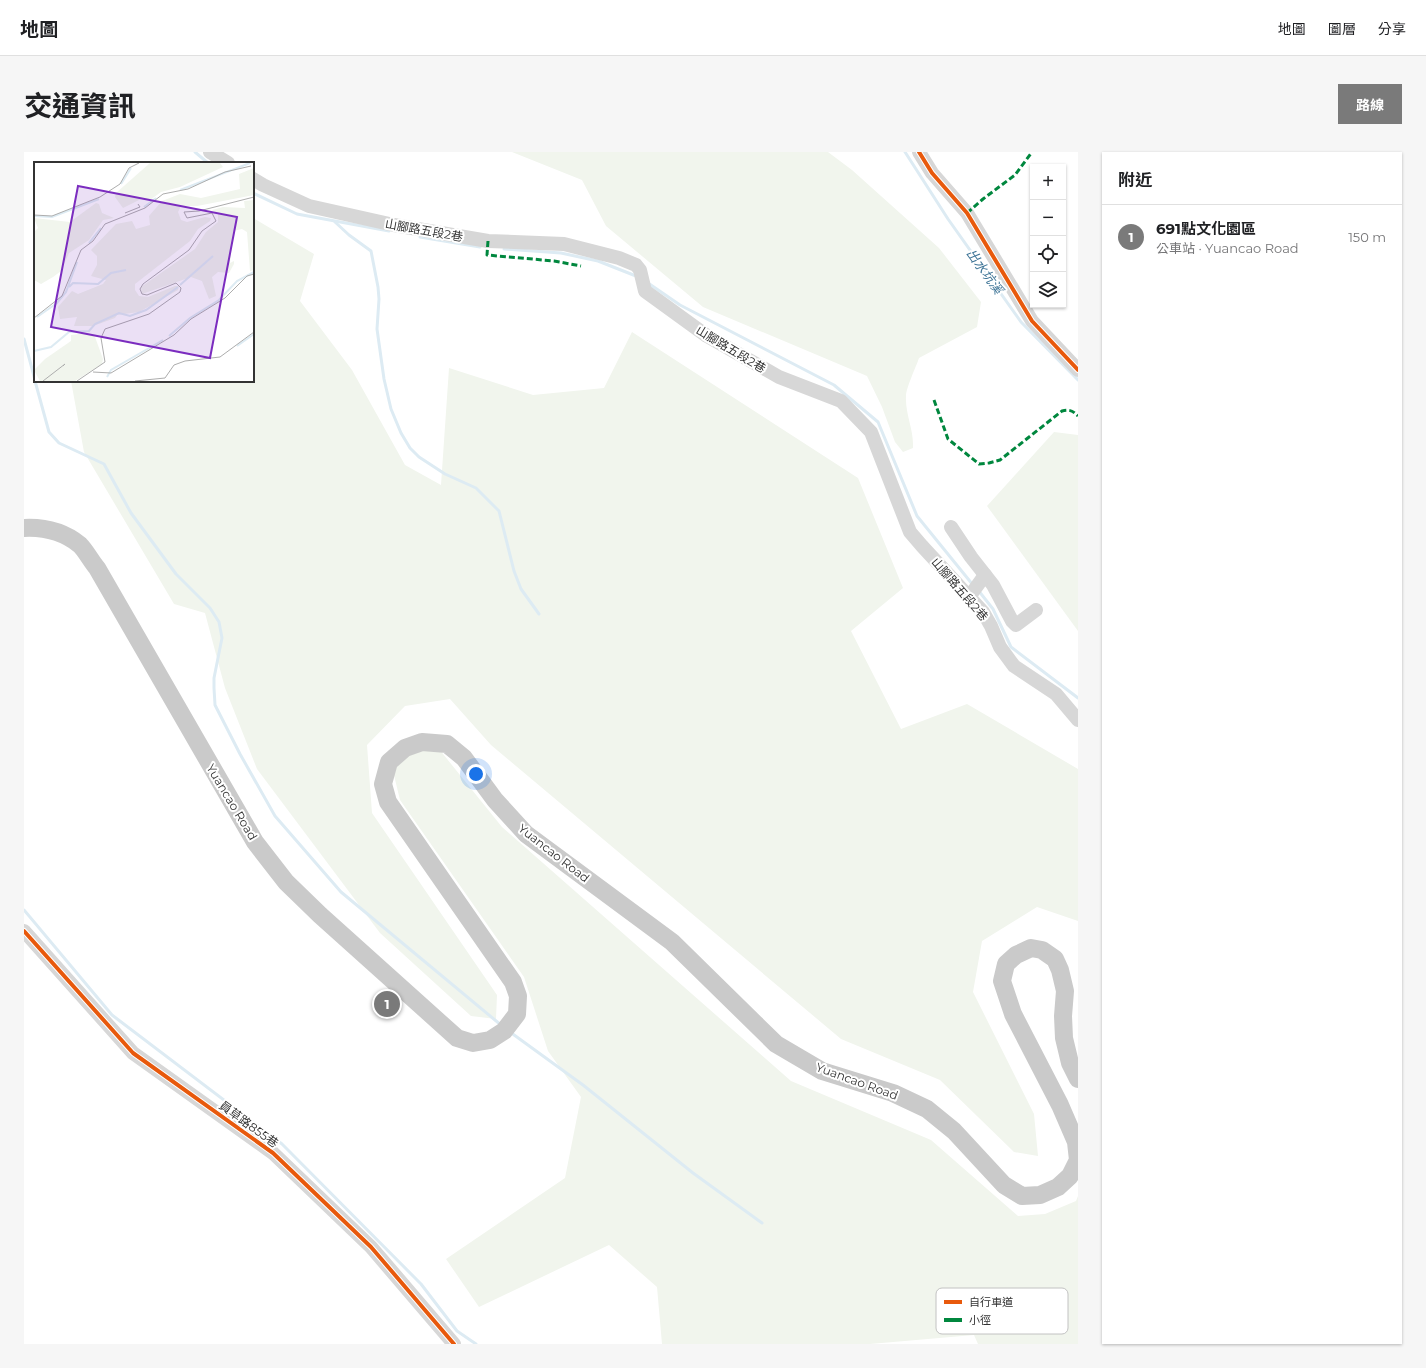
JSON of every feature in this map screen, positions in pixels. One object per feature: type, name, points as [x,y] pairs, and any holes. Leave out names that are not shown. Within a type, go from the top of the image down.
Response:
[{"type":"main road","name":"Yuancao Road","points":[[24,528],[38,527],[62,534],[80,546],[96,568],[255,842],[286,882],[320,915],[457,1038],[473,1043],[490,1040],[504,1031],[517,1014],[518,996],[513,982],[388,802],[382,784],[389,762],[405,748],[422,742],[447,744],[464,758],[495,800],[526,834],[672,942],[776,1044],[822,1071],[893,1093],[927,1109],[954,1131],[1004,1185],[1022,1196],[1040,1195],[1058,1187],[1070,1176],[1078,1160],[1076,1142],[1060,1105],[1013,1014],[1002,981],[1006,964],[1016,955],[1031,948],[1042,950],[1055,959],[1060,970],[1065,991],[1063,1016],[1064,1038],[1070,1063],[1078,1080]]},
{"type":"street","points":[[210,152],[226,162]]},
{"type":"street","points":[[918,152],[932,173],[967,213],[1032,321],[1078,369]]},
{"type":"street","name":"山腳路五段2巷","points":[[254,180],[263,186],[309,206],[394,225],[488,241],[564,244],[618,258],[636,265],[640,270],[645,291],[707,336],[779,376],[841,401],[871,432],[910,532],[982,612],[991,626],[1000,647],[1014,666],[1056,694],[1078,720]]},
{"type":"street","points":[[951,528],[993,585],[1012,622],[1016,626],[1036,610]]},
{"type":"street","points":[[969,597],[985,575]]},
{"type":"street","name":"員草路855巷","points":[[24,931],[133,1053],[274,1153],[371,1247],[454,1344]]},
{"type":"shaded area","points":[[512,152],[828,152],[852,170],[939,248],[981,302],[977,327],[919,358],[906,392],[906,403],[913,448],[903,452],[895,442],[882,407],[867,376],[703,307],[606,226],[582,180]]},
{"type":"shaded area","points":[[254,219],[314,254],[300,301],[352,370],[405,465],[441,485],[449,368],[533,395],[604,388],[632,332],[858,478],[903,588],[851,631],[901,729],[967,704],[1078,769],[1078,921],[1037,907],[982,941],[973,992],[1034,1114],[1038,1156],[1014,1152],[940,1080],[841,1039],[491,745],[450,699],[405,706],[367,745],[372,813],[497,995],[496,1019],[471,1016],[380,933],[257,769],[225,688],[205,613],[174,604],[84,452],[71,382],[254,382]]},
{"type":"shaded area","points":[[1054,432],[1078,435],[1078,631],[987,506]]},
{"type":"shaded area","points":[[439,749],[502,827],[791,1081],[931,1140],[1018,1216],[1045,1214],[1076,1201],[1078,1196],[1078,1344],[978,1344],[974,1335],[870,1344],[662,1344],[657,1287],[609,1245],[479,1307],[446,1259],[565,1178],[581,1097],[548,1051],[524,977],[400,800],[392,767],[415,752]]},
{"type":"waterway","points":[[195,152],[207,162]]},
{"type":"waterway","name":"出水坑溪","points":[[905,152],[948,219],[1021,322],[1078,380]]},
{"type":"waterway","points":[[254,193],[297,214],[389,231]]},
{"type":"waterway","points":[[335,222],[349,235],[371,251],[378,287],[379,299],[377,329],[384,379],[391,409],[401,433],[410,448],[419,457],[445,474],[476,488],[499,511],[514,571],[521,589],[539,614]]},
{"type":"waterway","points":[[420,237],[480,247]]},
{"type":"waterway","points":[[504,249],[561,253],[598,261],[636,276]]},
{"type":"waterway","points":[[648,283],[680,305],[834,385],[878,422],[917,516],[973,585]]},
{"type":"waterway","points":[[24,339],[34,376]]},
{"type":"waterway","points":[[35,382],[49,432],[59,443],[104,464],[131,513],[176,574],[210,608],[219,622],[222,638],[214,678],[215,705],[240,754],[275,816],[341,892],[501,1025]]},
{"type":"waterway","points":[[978,590],[993,609],[1011,647],[1078,698]]},
{"type":"waterway","points":[[24,910],[112,1015],[282,1144],[421,1284],[457,1331],[476,1344]]},
{"type":"waterway","points":[[510,1032],[583,1085],[693,1173],[762,1223]]},
{"type":"marked path","points":[[967,213],[1015,175],[1032,152]]},
{"type":"marked path","points":[[488,241],[487,255],[554,261],[581,266]]},
{"type":"marked path","points":[[934,400],[948,439],[979,464],[1000,460],[1062,411],[1071,411],[1078,416]]},
{"type":"cycle path","points":[[919,152],[932,173],[967,213],[1032,321],[1078,370]]},
{"type":"cycle path","points":[[24,931],[133,1053],[273,1153],[371,1247],[454,1344]]},
{"type":"place","name":"691點文化園區","points":[[387,1004]]}]
